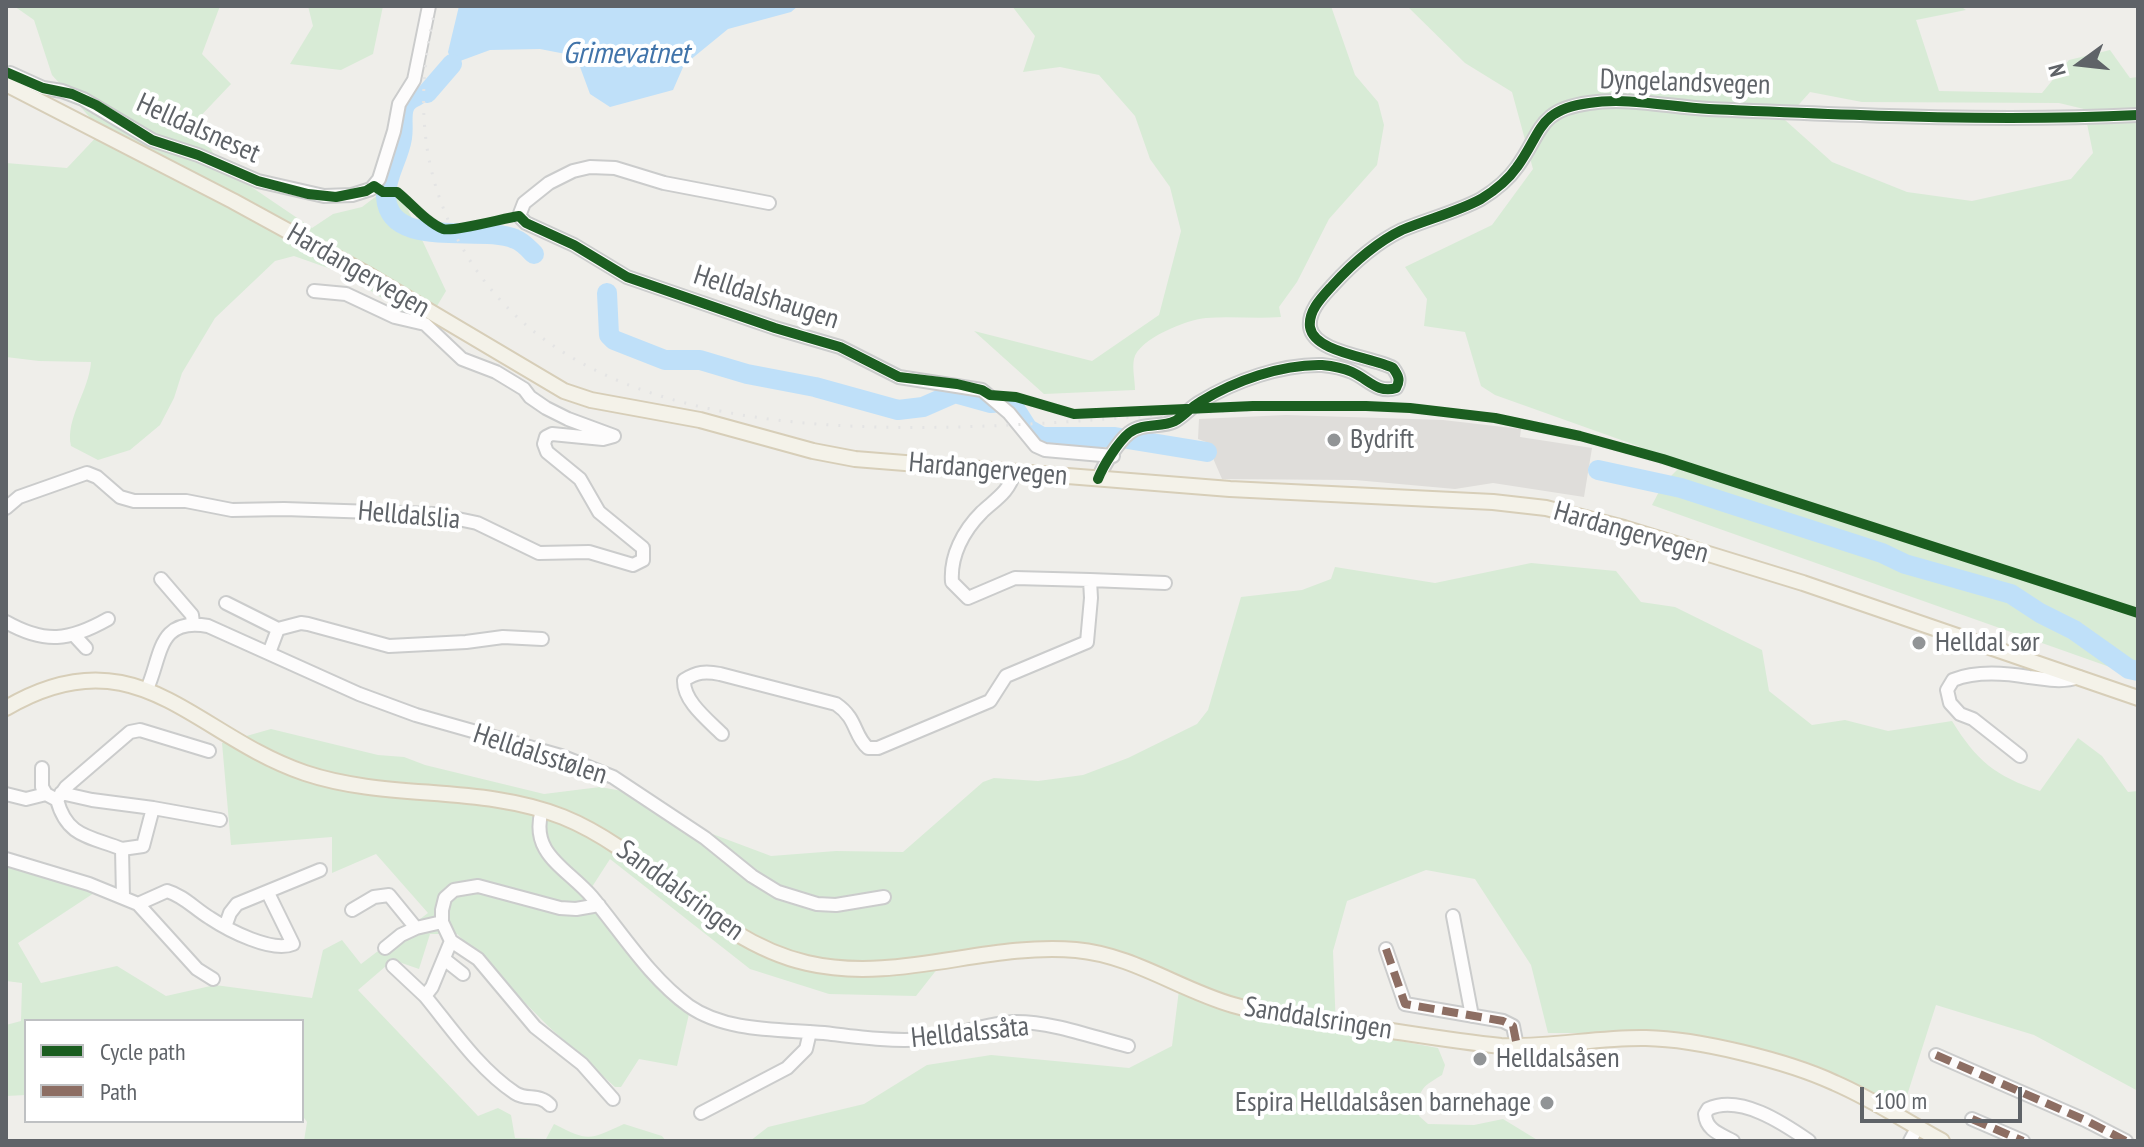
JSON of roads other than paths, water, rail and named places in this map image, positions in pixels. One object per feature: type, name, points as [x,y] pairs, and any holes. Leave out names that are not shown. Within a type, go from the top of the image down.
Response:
[{"type":"main road","name":"Hardangervegen","points":[[8,79],[73,118],[370,276],[550,383],[591,400],[700,420],[813,451],[855,459],[1117,481],[1493,502],[1546,508],[1624,528],[1803,583],[2138,698]]},
{"type":"main road","name":"Sanddalsringen","points":[[6,708],[49,688],[81,682],[117,683],[147,689],[187,709],[251,750],[316,776],[370,788],[493,798],[542,810],[583,826],[616,845],[734,933],[769,951],[803,963],[841,969],[876,969],[1045,949],[1089,951],[1120,959],[1222,1002],[1252,1010],[1517,1046],[1647,1038],[1704,1045],[1795,1068],[1836,1083],[1914,1134],[1942,1141]]},
{"type":"street","name":"Helldalsneset","points":[[8,79],[83,99],[152,140],[198,155],[258,181],[336,197],[366,191],[379,179],[399,104],[414,80],[429,6]]},
{"type":"street","points":[[73,118],[83,99]]},
{"type":"street","name":"Dyngelandsvegen","points":[[1098,479],[1108,459],[1128,434],[1149,424],[1171,423],[1211,396],[1251,379],[1293,367],[1336,366],[1354,372],[1383,390],[1396,388],[1398,374],[1393,368],[1320,343],[1310,329],[1310,316],[1327,292],[1371,249],[1399,232],[1470,204],[1494,190],[1517,168],[1538,128],[1552,116],[1571,107],[1602,102],[1963,118],[2048,119],[2138,115]]},
{"type":"street","name":"Helldalshaugen","points":[[769,203],[664,183],[615,168],[590,167],[573,171],[549,183],[528,198],[519,216],[526,223],[574,245],[627,277],[840,347],[899,377],[982,390],[999,403],[1027,437],[1045,450],[1115,452]]},
{"type":"street","name":"Helldalslia","points":[[6,508],[28,493],[87,473],[97,477],[120,497],[134,501],[186,501],[232,510],[434,514],[477,523],[539,553],[589,552],[633,565],[643,560],[643,548],[607,521],[580,479],[547,452],[544,444],[546,437],[552,434],[603,439],[614,436],[568,419],[537,402],[524,389],[496,372],[462,359],[425,324],[395,317],[346,294],[314,291]]},
{"type":"street","points":[[537,402],[550,383]]},
{"type":"street","points":[[1115,452],[1117,481]]},
{"type":"street","points":[[1014,473],[1010,487],[980,514],[957,546],[951,570],[952,582],[968,598],[1015,578],[1165,583]]},
{"type":"street","points":[[147,689],[160,648],[170,633],[193,623],[192,615],[161,579]]},
{"type":"street","points":[[722,734],[694,705],[684,689],[684,680],[693,674],[706,671],[836,704],[848,712],[862,742],[868,748],[878,748],[990,701],[1006,676],[1087,642],[1090,580]]},
{"type":"street","points":[[226,603],[278,629],[308,624],[389,646],[503,637],[542,639]]},
{"type":"street","points":[[6,622],[38,637],[74,635],[108,619]]},
{"type":"street","name":"Helldalsstølen","points":[[193,623],[208,626],[359,694],[416,715],[561,756],[613,777],[778,892],[797,899],[836,905],[884,897]]},
{"type":"street","points":[[269,653],[278,629]]},
{"type":"street","points":[[74,635],[86,648]]},
{"type":"street","name":"Hardangervegen","points":[[2020,756],[1973,719],[1960,714],[1950,703],[1947,690],[1953,680],[1965,675],[2013,675],[2064,682],[2079,677]]},
{"type":"street","points":[[55,795],[130,732],[140,730],[209,751]]},
{"type":"street","points":[[42,768],[42,787],[55,795],[61,816],[72,830],[122,849],[143,846],[153,808]]},
{"type":"street","points":[[6,794],[26,799],[55,795],[220,820]]},
{"type":"street","name":"Helldalssåta","points":[[542,810],[538,826],[542,846],[599,905],[669,989],[690,1007],[714,1019],[734,1024],[902,1040],[945,1036],[992,1024],[1017,1022],[1072,1031],[1128,1046]]},
{"type":"street","points":[[122,849],[123,897]]},
{"type":"street","points":[[6,859],[138,904],[197,969],[213,979]]},
{"type":"street","points":[[225,927],[237,904],[320,870]]},
{"type":"street","points":[[599,905],[560,908],[478,886],[464,887],[454,890],[445,898],[442,922],[451,941],[478,959],[535,1027],[582,1064],[613,1099]]},
{"type":"street","points":[[138,904],[167,891],[177,894],[225,927],[260,942],[286,947],[293,944],[268,893]]},
{"type":"street","points":[[352,910],[374,897],[389,895],[416,928]]},
{"type":"street","points":[[1453,916],[1472,1016]]},
{"type":"street","points":[[385,948],[416,928],[442,922]]},
{"type":"street","points":[[425,996],[432,987],[451,941]]},
{"type":"street","name":"Sanddalsringen","points":[[1386,949],[1405,1004],[1503,1021],[1513,1026],[1517,1046]]},
{"type":"street","points":[[444,959],[463,974]]},
{"type":"street","points":[[393,966],[425,996],[471,1052],[505,1084],[524,1097],[541,1097],[550,1105]]},
{"type":"street","points":[[701,1113],[787,1068],[806,1049],[810,1032]]},
{"type":"street","points":[[1936,1055],[2126,1141]]},
{"type":"street","points":[[1733,1141],[1706,1124],[1708,1109],[1723,1105],[1751,1110],[1780,1122],[1809,1141]]},
{"type":"street","points":[[1972,1119],[2023,1141]]},
{"type":"water","name":"Grimevatnet","points":[[459,6],[798,6],[791,12],[728,29],[684,65],[673,90],[610,107],[590,94],[576,56],[540,49],[490,50],[452,64],[448,52]]},
{"type":"waterway","points":[[427,93],[452,64]]},
{"type":"waterway","points":[[417,96],[410,99],[404,108],[403,132],[386,197],[391,214],[403,224],[420,230],[500,235],[515,239],[534,254]]},
{"type":"waterway","points":[[607,293],[609,335],[614,340],[665,360],[700,360],[898,410],[923,407],[955,393],[1014,407],[1028,429],[1042,437],[1115,437],[1207,452]]},
{"type":"waterway","points":[[1598,470],[1681,488],[1882,553],[1905,564],[2011,594],[2074,630],[2129,669],[2138,671]]},
{"type":"railway","points":[[436,6],[425,72],[426,136],[431,168],[452,229],[469,259],[531,329],[609,377],[701,407],[801,423],[905,427],[1009,425],[1196,413],[1361,408],[1459,416],[1544,431],[1627,453],[2138,616]]},
{"type":"place","name":"Bydrift","points":[[1334,440]]},
{"type":"place","name":"Helldal sør","points":[[1919,643]]},
{"type":"place","name":"Helldalsåsen","points":[[1480,1059]]},
{"type":"place","name":"Espira Helldalsåsen barnehage","points":[[1547,1103]]}]
